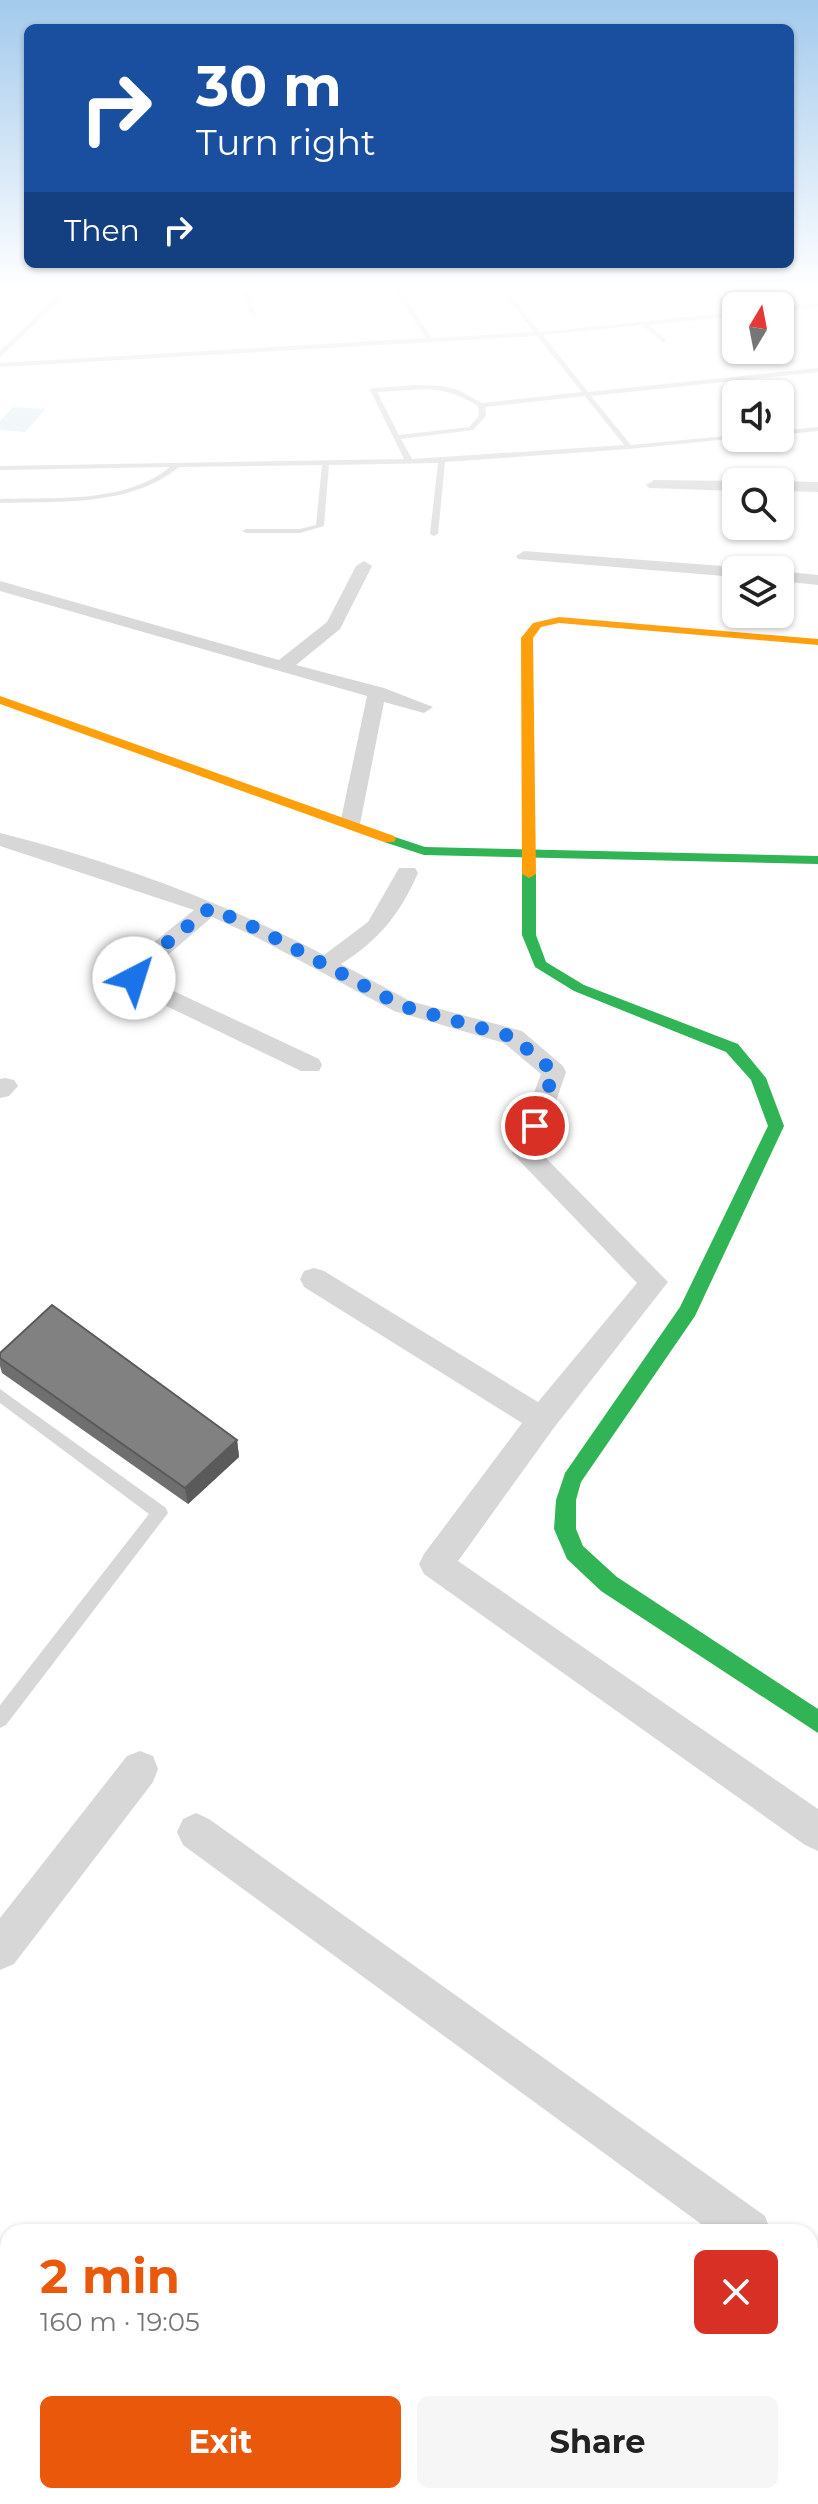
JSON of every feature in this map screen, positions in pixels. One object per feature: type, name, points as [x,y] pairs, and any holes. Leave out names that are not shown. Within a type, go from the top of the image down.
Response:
[{"type":"street","points":[[654,485],[722,486]]},
{"type":"street","points":[[794,486],[818,487]]},
{"type":"street","points":[[524,556],[722,571]]},
{"type":"street","points":[[283,666],[334,625],[364,566]]},
{"type":"street","points":[[794,577],[818,580]]},
{"type":"street","points":[[2,588],[424,707]]},
{"type":"street","points":[[818,642],[559,620],[537,625],[527,638],[531,853],[529,935],[540,964],[579,988],[732,1048],[758,1078],[776,1126],[688,1311],[572,1479],[566,1500],[565,1529],[575,1552],[609,1584],[818,1722]]},
{"type":"street","points":[[350,824],[377,692]]},
{"type":"street","points":[[0,700],[424,851],[818,860]]},
{"type":"street","points":[[0,839],[179,895],[210,908],[325,964],[402,1006],[513,1037],[554,1072],[525,1153],[654,1282],[542,1420],[436,1564],[818,1832]]},
{"type":"street","points":[[325,964],[381,924],[407,873]]},
{"type":"street","points":[[210,908],[141,964],[135,973],[137,983],[310,1065]]},
{"type":"street","points":[[314,1279],[542,1420]]},
{"type":"street","points":[[0,1950],[140,1769]]},
{"type":"street","points":[[196,1832],[738,2224]]},
{"type":"lane","points":[[380,405],[409,461]]},
{"type":"lane","points":[[396,437],[471,429],[483,416],[481,405]]},
{"type":"lane","points":[[592,405],[629,447]]},
{"type":"lane","points":[[794,432],[818,429]]},
{"type":"lane","points":[[0,468],[442,460],[722,438]]},
{"type":"lane","points":[[434,534],[442,460]]},
{"type":"lane","points":[[246,531],[300,531],[320,526],[326,462]]},
{"type":"lane","points":[[0,501],[122,491],[147,485],[170,474],[179,464]]},
{"type":"lane","points":[[0,1395],[160,1513],[0,1719]]},
{"type":"shaded area","points":[[13,407],[46,409],[25,432],[0,430],[0,421]]},
{"type":"building","points":[[52,1305],[237,1440],[185,1488],[0,1358],[0,1353]]},
{"type":"traffic: fast","points":[[389,839],[424,851],[818,860]]},
{"type":"traffic: fast","points":[[529,874],[529,935],[540,964],[579,988],[732,1048],[758,1078],[776,1126],[688,1311],[572,1479],[566,1500],[565,1529],[575,1552],[609,1584],[818,1722]]},
{"type":"traffic: slow","points":[[529,874],[527,638],[537,625],[559,620],[818,642]]},
{"type":"traffic: slow","points":[[0,700],[389,839]]},
{"type":"route","points":[[134,978],[141,964],[210,908],[260,930],[402,1006],[513,1037],[554,1072],[535,1126]]}]
